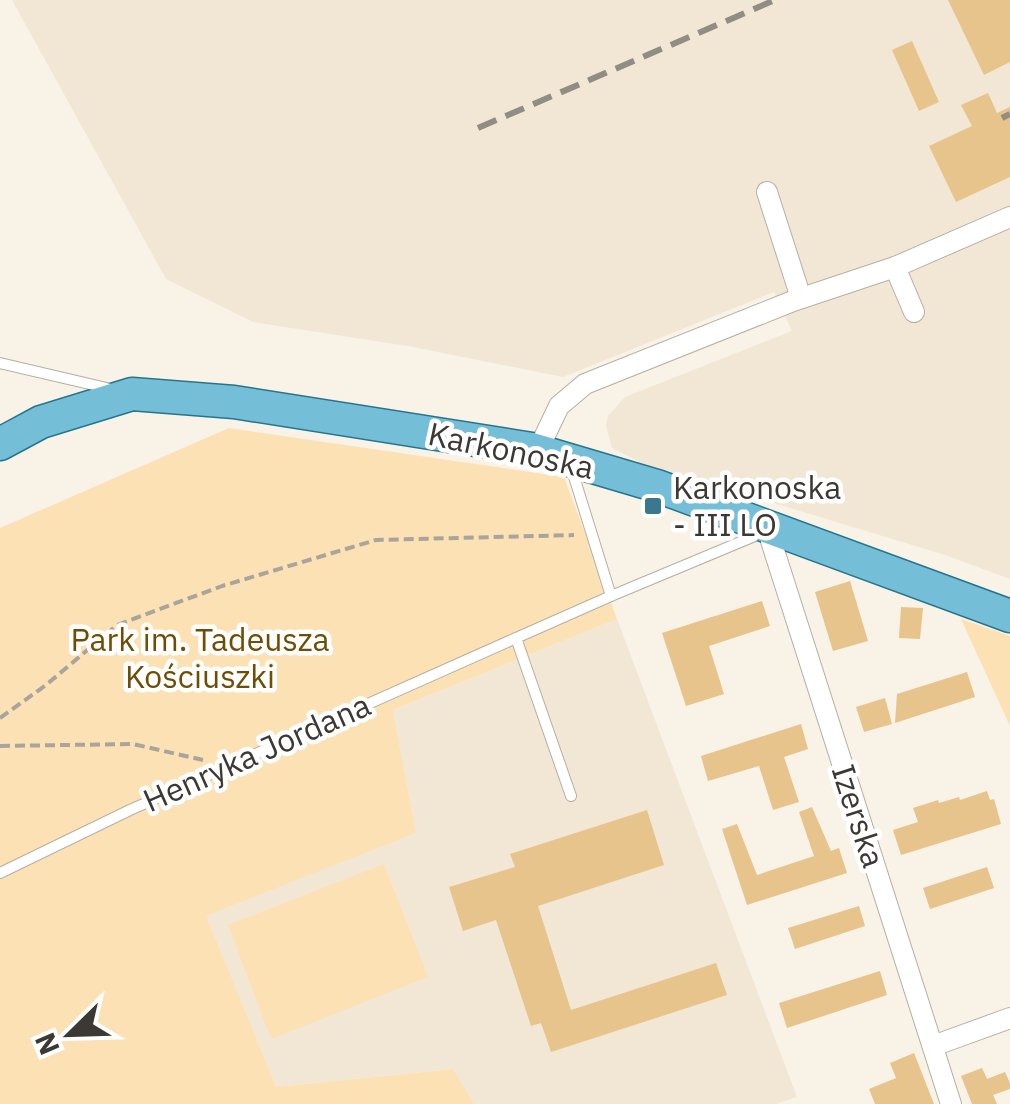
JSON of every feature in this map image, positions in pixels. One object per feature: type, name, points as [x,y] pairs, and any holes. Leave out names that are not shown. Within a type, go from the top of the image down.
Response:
[{"type":"main road","name":"Karkonoska","points":[[0,444],[41,422],[132,394],[234,402],[554,455],[656,486],[1010,616]]},
{"type":"street","points":[[767,192],[802,298]]},
{"type":"street","points":[[554,455],[559,406],[585,384],[802,298],[895,267],[1010,217]]},
{"type":"street","points":[[895,267],[914,312]]},
{"type":"street","name":"Izerska","points":[[771,528],[771,541],[835,749],[951,1104]]},
{"type":"street","points":[[933,1046],[1010,1018]]},
{"type":"lane","points":[[0,363],[132,394]]},
{"type":"lane","points":[[554,455],[592,534],[612,596]]},
{"type":"lane","name":"Henryka Jordana","points":[[0,873],[228,766],[771,528]]},
{"type":"lane","points":[[516,638],[571,796]]},
{"type":"path","points":[[0,718],[117,625],[222,586],[376,540],[592,534]]},
{"type":"path","points":[[0,746],[132,744],[228,766]]},
{"type":"shaded area","points":[[12,0],[1010,0],[1010,579],[945,555],[642,463],[612,448],[606,426],[608,416],[625,397],[792,331],[774,292],[563,377],[408,346],[253,322],[166,279]]},
{"type":"shaded area","points":[[617,619],[797,1097],[776,1104],[474,1104],[452,1069],[276,1087],[205,916],[416,833],[393,710]]},
{"type":"green space","name":"Park im. Tadeusza Kościuszki","points":[[229,428],[564,477],[617,619],[393,710],[416,833],[206,916],[276,1087],[453,1069],[474,1104],[0,1104],[0,528]]},
{"type":"green space","points":[[961,619],[1010,636],[1010,726]]},
{"type":"green space","points":[[384,864],[428,977],[271,1039],[228,925]]},
{"type":"building","points":[[948,0],[1010,0],[1010,62],[984,75]]},
{"type":"building","points":[[912,41],[939,102],[919,111],[892,50]]},
{"type":"building","points":[[988,93],[997,113],[1010,107],[1010,177],[956,202],[929,146],[972,126],[961,105]]},
{"type":"building","points":[[850,581],[868,641],[833,651],[815,592]]},
{"type":"building","points":[[762,601],[770,626],[709,646],[724,694],[686,706],[662,633]]},
{"type":"building","points":[[901,607],[923,608],[920,639],[899,638]]},
{"type":"building","points":[[967,672],[975,697],[895,723],[897,694]]},
{"type":"building","points":[[885,698],[892,724],[864,732],[856,707]]},
{"type":"building","points":[[801,724],[808,749],[784,757],[799,802],[773,810],[759,766],[708,781],[701,756]]},
{"type":"building","points":[[987,791],[990,800],[994,799],[1001,824],[901,855],[893,830],[918,822],[913,808]]},
{"type":"building","points":[[812,807],[831,851],[839,848],[847,873],[747,905],[722,829],[737,824],[757,875],[814,856],[799,812]]},
{"type":"building","points":[[647,810],[664,865],[538,906],[571,1010],[716,963],[727,995],[551,1052],[541,1023],[531,1026],[496,920],[463,931],[449,887],[515,867],[510,854]]},
{"type":"building","points":[[987,867],[994,888],[930,909],[923,888]]},
{"type":"building","points":[[859,906],[865,926],[795,949],[788,928]]},
{"type":"building","points":[[880,971],[887,995],[787,1028],[779,1003]]},
{"type":"building","points":[[914,1053],[934,1104],[875,1104],[869,1089],[896,1078],[890,1063]]},
{"type":"building","points":[[982,1068],[987,1079],[1005,1072],[1010,1083],[1010,1089],[993,1095],[997,1104],[972,1104],[961,1076]]},
{"type":"railway","points":[[478,128],[775,0]]},
{"type":"railway","points":[[1002,118],[1010,114]]},
{"type":"place","name":"Karkonoska - III LO","points":[[653,506]]}]
